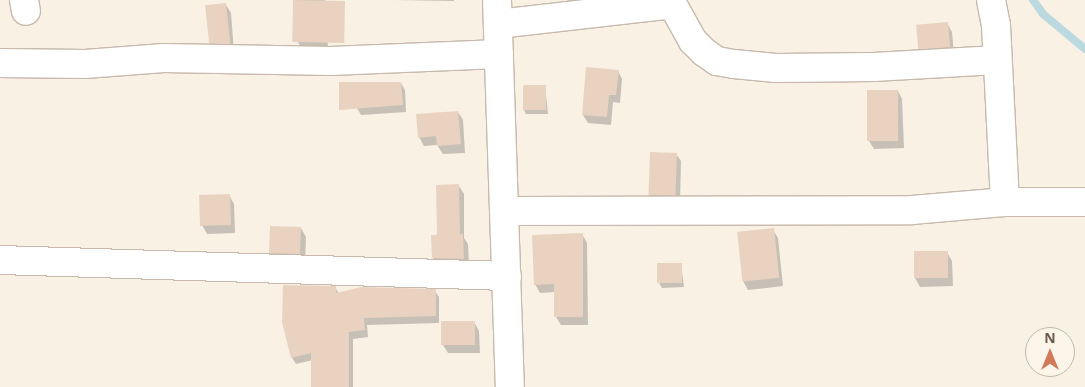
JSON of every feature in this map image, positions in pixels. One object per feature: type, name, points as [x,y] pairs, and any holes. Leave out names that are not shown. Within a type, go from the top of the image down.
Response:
[{"type":"street","points":[[991,0],[997,60],[1005,202]]},
{"type":"street","points":[[510,387],[508,276],[497,12],[666,5],[674,7],[693,41],[704,52],[717,61],[734,64],[776,68],[874,66],[997,60]]},
{"type":"street","points":[[0,63],[85,64],[164,58],[331,61],[499,54]]},
{"type":"street","points":[[505,210],[912,210],[1005,202],[1085,202]]},
{"type":"street","points":[[0,260],[508,276]]},
{"type":"building","points":[[293,0],[345,1],[344,43],[292,42]]},
{"type":"building","points":[[226,3],[230,44],[209,46],[205,5]]},
{"type":"building","points":[[948,22],[950,47],[918,50],[916,25]]},
{"type":"building","points":[[586,67],[619,70],[616,95],[609,95],[607,117],[582,115]]},
{"type":"building","points":[[339,82],[401,82],[403,105],[339,110]]},
{"type":"building","points":[[523,85],[546,85],[546,110],[523,110]]},
{"type":"building","points":[[867,90],[898,90],[898,141],[867,141]]},
{"type":"building","points":[[458,111],[461,144],[437,146],[436,136],[418,138],[416,114]]},
{"type":"building","points":[[650,152],[677,153],[675,196],[648,195]]},
{"type":"building","points":[[459,184],[460,234],[463,234],[464,259],[432,258],[431,235],[437,235],[436,185]]},
{"type":"building","points":[[230,194],[231,225],[200,226],[199,195]]},
{"type":"building","points":[[270,226],[301,227],[300,254],[269,253]]},
{"type":"building","points":[[774,228],[779,278],[742,282],[737,232]]},
{"type":"building","points":[[583,233],[583,317],[554,317],[554,284],[534,285],[532,235]]},
{"type":"building","points":[[914,251],[948,251],[948,278],[914,278]]},
{"type":"building","points":[[657,263],[682,263],[682,283],[657,283]]},
{"type":"building","points":[[283,285],[336,286],[336,293],[361,287],[436,289],[436,316],[364,318],[365,330],[349,332],[349,387],[311,387],[311,353],[291,358],[282,322]]},
{"type":"building","points":[[441,321],[475,321],[475,345],[441,345]]},
{"type":"waterway","points":[[1033,0],[1043,14],[1085,49]]}]
